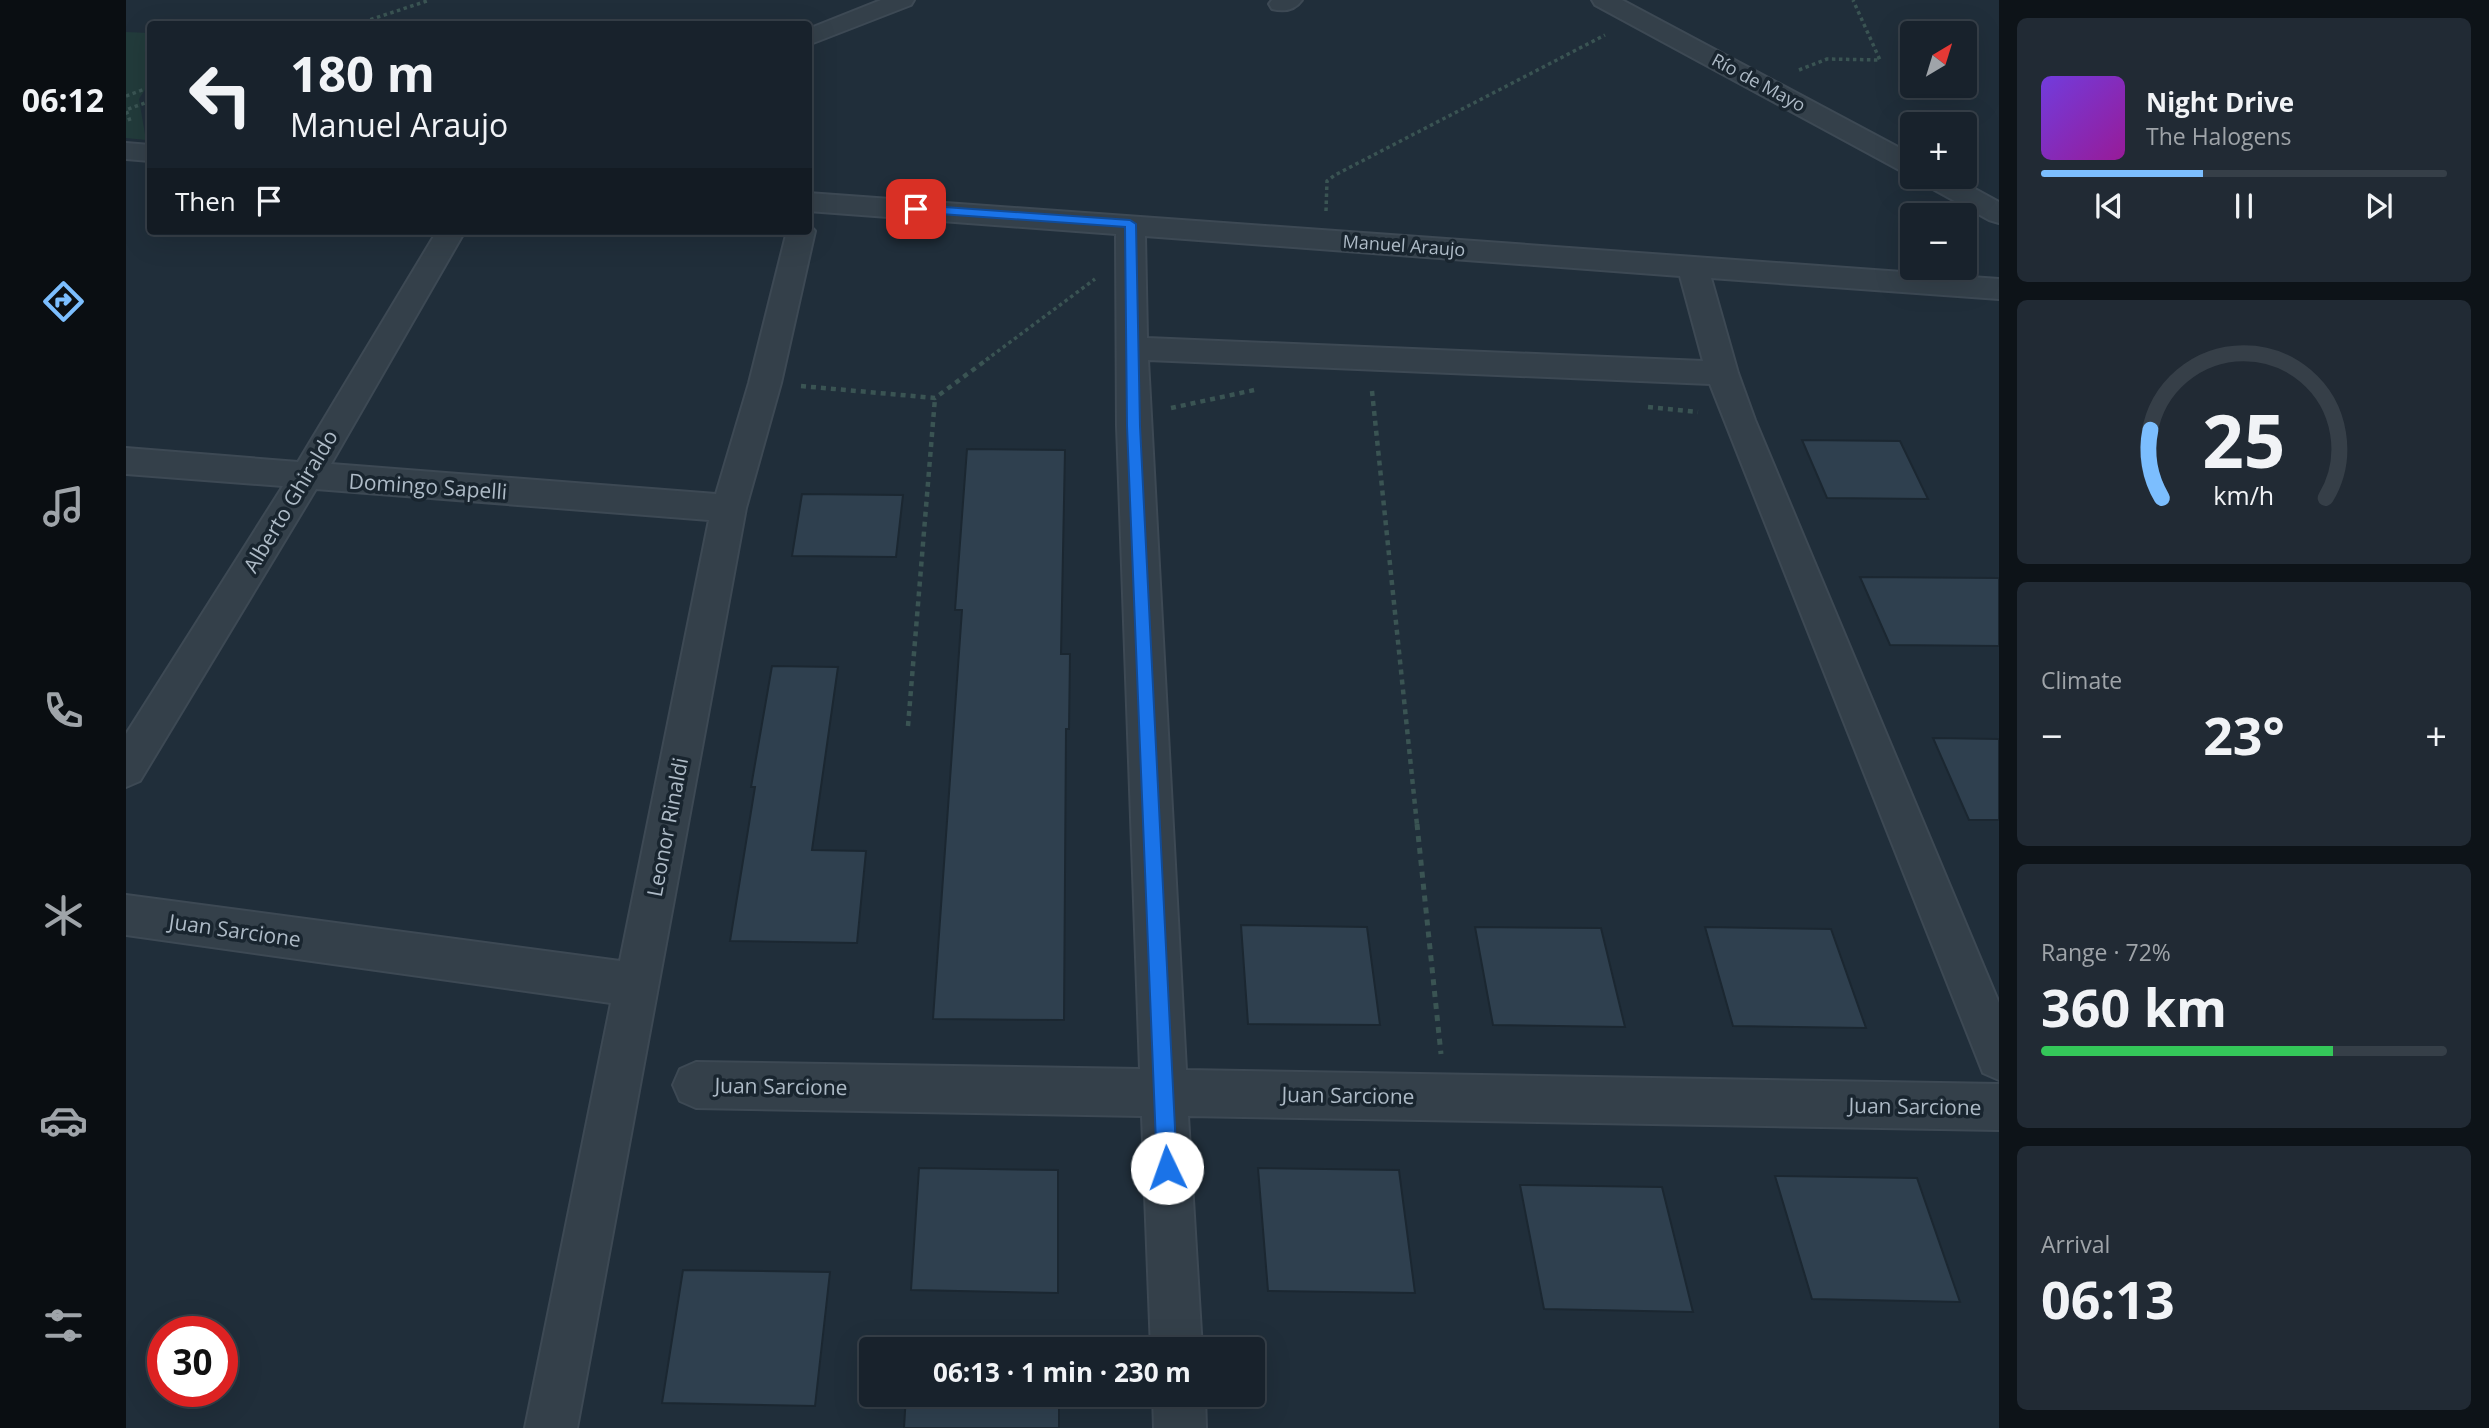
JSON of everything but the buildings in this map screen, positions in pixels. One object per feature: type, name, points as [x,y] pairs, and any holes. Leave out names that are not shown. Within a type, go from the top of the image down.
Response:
[{"type":"street","points":[[812,36],[902,0]]},
{"type":"street","name":"Río de Mayo","points":[[1604,0],[1900,159]]},
{"type":"street","points":[[126,151],[147,153]]},
{"type":"street","points":[[1954,189],[1999,214]]},
{"type":"street","name":"Manuel Araujo","points":[[812,202],[1999,289]]},
{"type":"street","points":[[1130,224],[1133,421],[1175,1337]]},
{"type":"street","name":"Alberto Ghiraldo","points":[[126,769],[306,477],[449,235]]},
{"type":"street","name":"Leonor Rinaldi","points":[[551,1428],[729,508],[765,383],[800,235]]},
{"type":"street","points":[[1693,267],[1722,373],[1738,416],[1999,1057]]},
{"type":"street","points":[[1131,348],[1722,373]]},
{"type":"street","name":"Domingo Sapelli","points":[[126,461],[729,508]]},
{"type":"street","name":"Juan Sarcione","points":[[126,915],[636,985]]},
{"type":"street","name":"Juan Sarcione","points":[[696,1085],[1999,1107]]},
{"type":"street","points":[[1179,1407],[1180,1428]]},
{"type":"path","points":[[366,21],[430,0]]},
{"type":"path","points":[[1772,89],[1807,63],[1840,58],[1880,60],[1853,0]]},
{"type":"path","points":[[1327,239],[1325,187],[1327,181],[1335,175],[1637,18]]},
{"type":"path","points":[[126,96],[147,89]]},
{"type":"path","points":[[765,383],[935,398],[1100,275],[1130,275]]},
{"type":"path","points":[[1368,358],[1446,1097]]},
{"type":"path","points":[[1133,421],[1260,389]]},
{"type":"path","points":[[1360,391],[1385,392]]},
{"type":"path","points":[[908,726],[935,398]]},
{"type":"path","points":[[1644,406],[1738,416]]},
{"type":"green space","points":[[126,32],[147,33],[147,87],[139,99],[146,140],[126,138]]},
{"type":"route","points":[[916,209],[1130,224],[1133,426],[1167,1168]]}]
